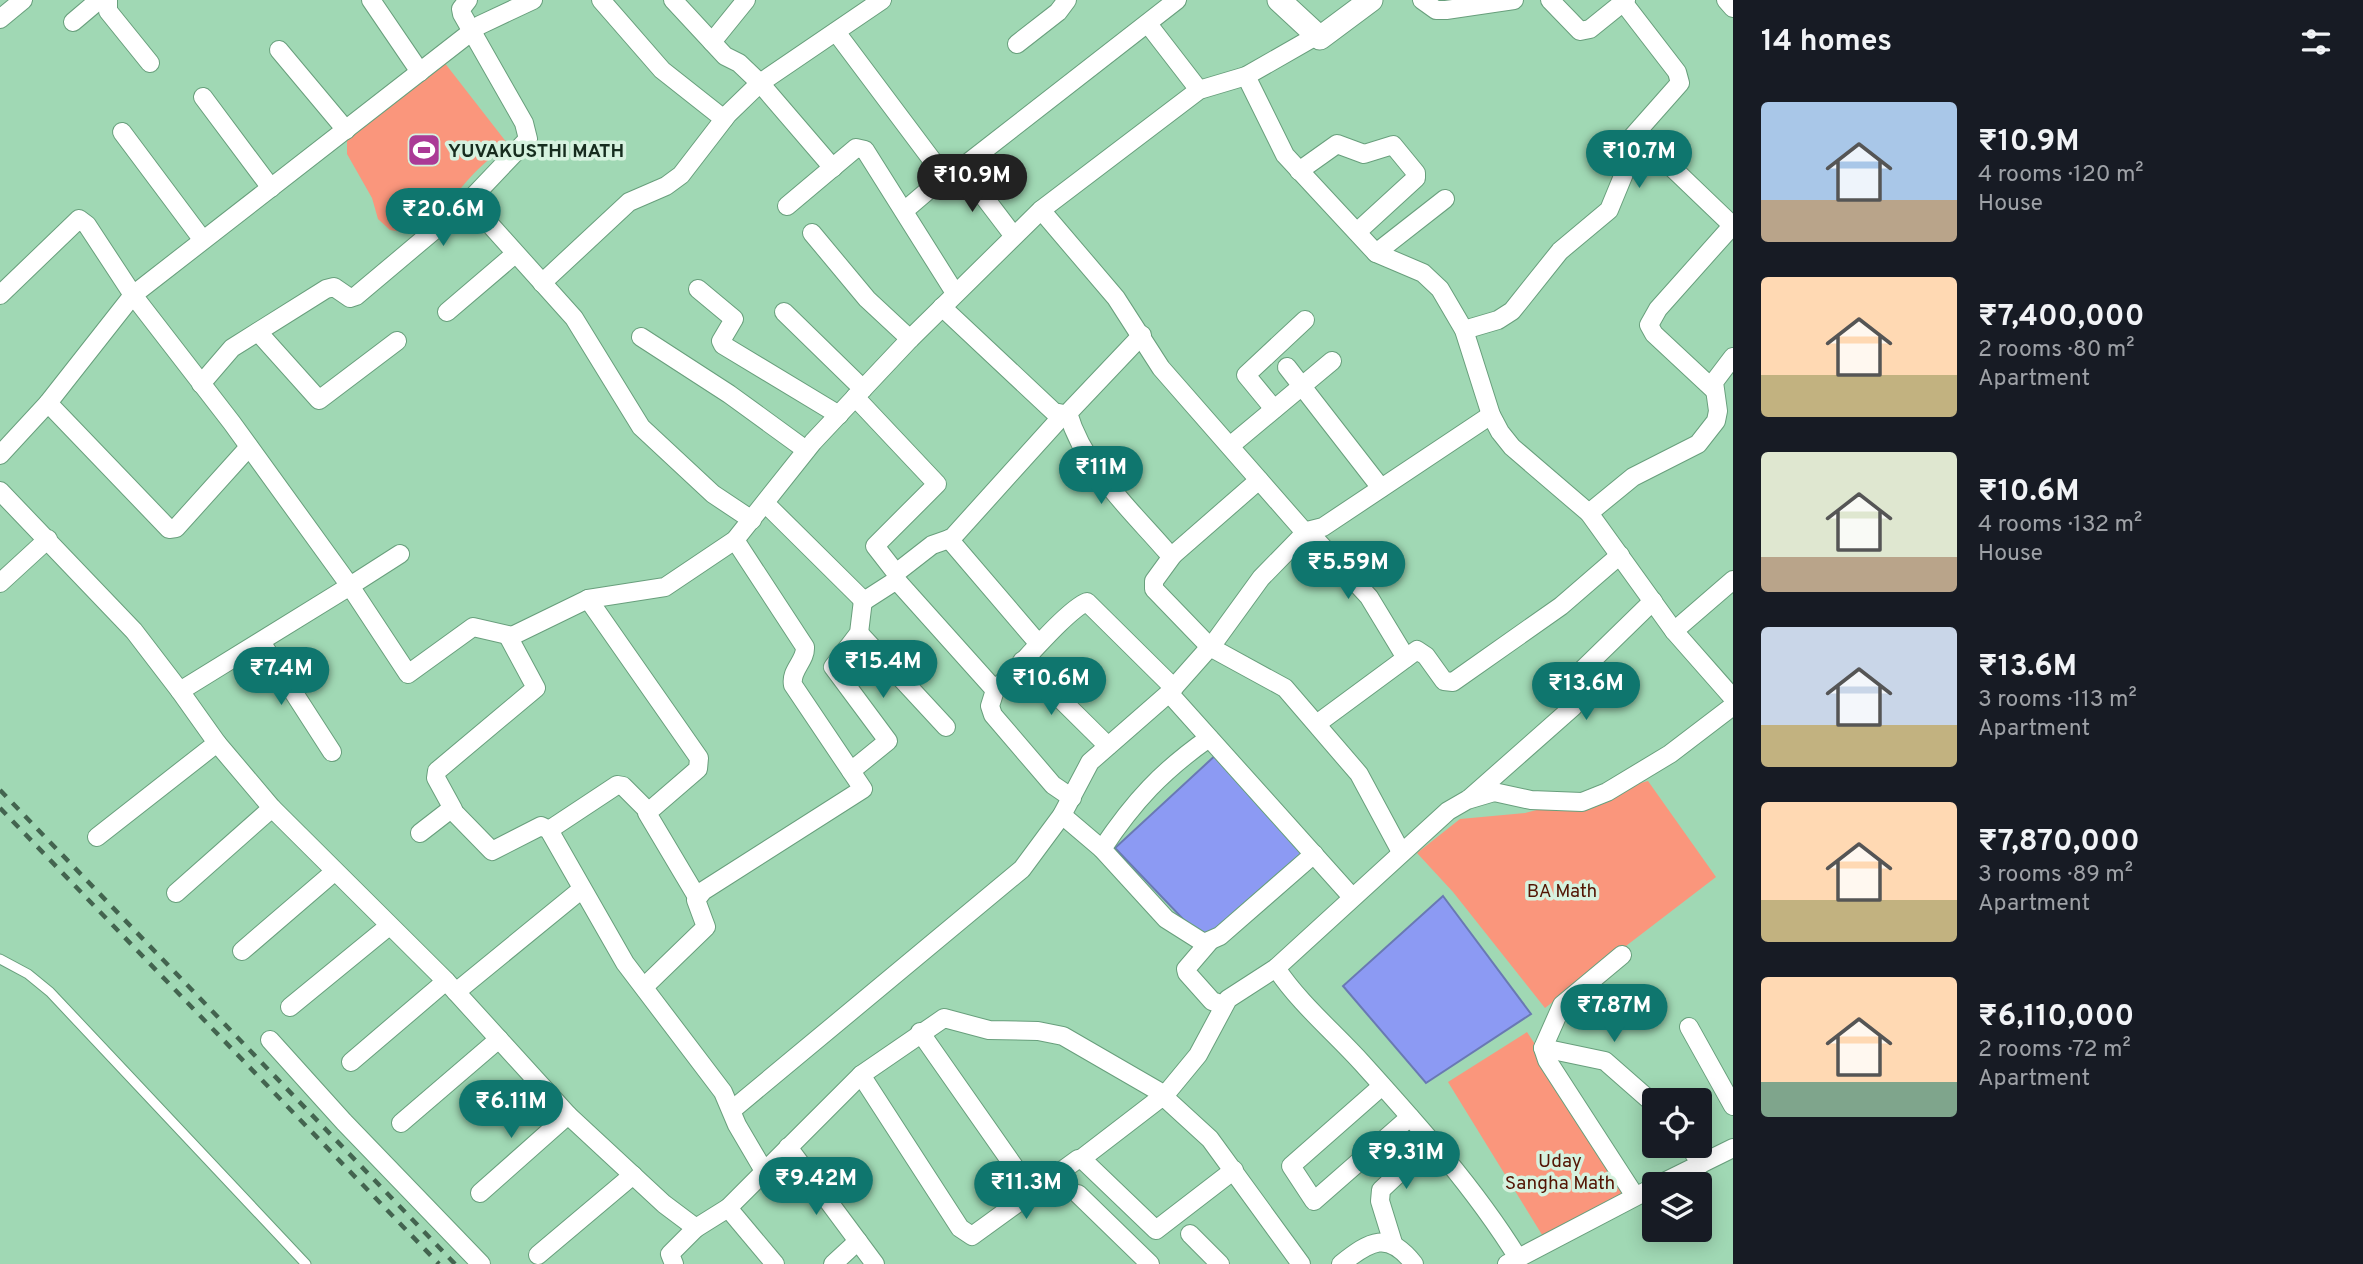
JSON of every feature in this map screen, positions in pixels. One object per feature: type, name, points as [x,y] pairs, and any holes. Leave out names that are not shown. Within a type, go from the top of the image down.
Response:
[{"type":"street","points":[[0,19],[23,0]]},
{"type":"street","points":[[73,22],[99,0]]},
{"type":"street","points":[[108,0],[108,11],[150,63]]},
{"type":"street","points":[[371,0],[421,72]]},
{"type":"street","points":[[201,384],[225,354],[331,287],[352,298],[469,201],[528,139],[524,123],[461,11],[468,0]]},
{"type":"street","points":[[0,455],[48,404],[133,295],[473,30],[533,0]]},
{"type":"street","points":[[601,0],[662,71],[724,119]]},
{"type":"street","points":[[673,0],[712,42],[760,83],[833,168]]},
{"type":"street","points":[[712,42],[746,0]]},
{"type":"street","points":[[542,282],[629,202],[666,186],[681,175],[724,119],[760,83],[881,0]]},
{"type":"street","points":[[1017,44],[1058,12],[1067,0]]},
{"type":"street","points":[[904,211],[945,176],[953,176],[1177,0]]},
{"type":"street","points":[[1279,0],[1316,36],[1322,37],[1371,0]]},
{"type":"street","points":[[1422,0],[1436,10],[1514,0]]},
{"type":"street","points":[[1464,330],[1498,320],[1512,311],[1563,248],[1611,208],[1628,164],[1626,145],[1680,80],[1625,1],[1590,29],[1580,32],[1550,0]]},
{"type":"street","points":[[1726,0],[1733,8]]},
{"type":"street","points":[[1148,24],[1199,90]]},
{"type":"street","points":[[836,32],[945,176]]},
{"type":"street","points":[[0,295],[79,219],[87,225],[133,295],[249,447],[350,586],[406,674],[473,627],[508,636],[588,599],[665,587],[735,540],[806,450],[955,293],[1041,210],[1199,90],[1246,76],[1316,36]]},
{"type":"street","points":[[279,50],[346,130]]},
{"type":"street","points":[[1246,76],[1285,155],[1299,171],[1376,253],[1423,273],[1440,289],[1464,330],[1491,415],[1512,447],[1589,513],[1674,631],[1733,698]]},
{"type":"street","points":[[203,97],[271,188]]},
{"type":"street","points":[[122,132],[202,239]]},
{"type":"street","points":[[1299,171],[1336,144],[1364,154],[1392,145],[1416,173],[1416,178],[1357,232]]},
{"type":"street","points":[[787,206],[856,148],[865,150],[955,293]]},
{"type":"street","points":[[1628,164],[1639,167],[1661,157],[1733,226],[1658,309],[1649,325],[1654,334],[1713,388]]},
{"type":"street","points":[[962,169],[1013,235]]},
{"type":"street","points":[[1376,253],[1446,199]]},
{"type":"street","points":[[469,201],[574,318],[641,427],[713,494],[751,520]]},
{"type":"street","points":[[1041,210],[1116,298],[1161,368],[1305,532],[1369,597],[1406,658]]},
{"type":"street","points":[[812,233],[867,299],[910,339]]},
{"type":"street","points":[[447,312],[515,254]]},
{"type":"street","points":[[698,289],[734,319],[720,341],[723,345],[839,415]]},
{"type":"street","points":[[942,307],[1051,409],[1066,414],[1084,452],[1103,478],[1168,553],[1173,555]]},
{"type":"street","points":[[784,313],[859,393],[937,484],[877,542],[876,551],[896,573],[932,545],[949,539],[1142,335]]},
{"type":"street","points":[[1274,409],[1246,374],[1306,320]]},
{"type":"street","points":[[258,331],[319,400],[397,341]]},
{"type":"street","points":[[641,337],[729,394],[806,450]]},
{"type":"street","points":[[1589,513],[1626,481],[1698,444],[1716,421],[1718,411],[1713,388],[1733,356]]},
{"type":"street","points":[[1230,446],[1332,360]]},
{"type":"street","points":[[1287,367],[1381,488]]},
{"type":"street","points":[[48,404],[169,529],[176,528],[249,447]]},
{"type":"street","points":[[1305,532],[1323,527],[1491,415]]},
{"type":"street","points":[[1259,480],[1173,555],[1152,586],[1210,647],[1281,684],[1318,723],[1359,774],[1401,852]]},
{"type":"street","points":[[0,491],[134,631],[216,743],[272,808],[451,986],[568,1115],[696,1228]]},
{"type":"street","points":[[765,503],[863,600],[867,601],[892,583],[899,583],[995,690]]},
{"type":"street","points":[[732,1110],[1022,869],[1062,816],[1090,762],[1172,691],[1210,647],[1261,578],[1305,532]]},
{"type":"street","points":[[0,583],[48,539]]},
{"type":"street","points":[[949,539],[1038,643]]},
{"type":"street","points":[[697,897],[863,789],[793,685],[792,676],[806,653],[805,647],[735,540]]},
{"type":"street","points":[[180,691],[400,554]]},
{"type":"street","points":[[1318,723],[1419,650],[1444,681],[1453,682],[1561,606],[1620,555]]},
{"type":"street","points":[[1674,631],[1733,580]]},
{"type":"street","points":[[588,599],[700,761],[698,769],[648,811]]},
{"type":"street","points":[[851,771],[888,741],[833,667],[859,633],[863,600]]},
{"type":"street","points":[[1467,800],[1573,707],[1578,699],[1576,676],[1653,601]]},
{"type":"street","points":[[1072,798],[1053,785],[993,715],[990,706],[995,690],[1003,686],[1038,643],[1084,603],[1091,603],[1172,691],[1209,738],[1352,897]]},
{"type":"street","points":[[859,633],[946,727]]},
{"type":"street","points":[[508,636],[536,688],[438,771],[436,778],[453,809],[492,851],[541,826],[549,830],[621,956],[723,1091],[764,1171]]},
{"type":"street","points":[[261,642],[332,752]]},
{"type":"street","points":[[1022,661],[1108,746]]},
{"type":"street","points":[[861,1075],[965,1233],[975,1235],[1081,1159],[1174,1087],[1198,1055],[1223,1005],[1276,968],[1448,811],[1467,800],[1494,792],[1531,800],[1582,802],[1607,792],[1670,754],[1733,706]]},
{"type":"street","points":[[1102,849],[1130,806],[1154,781],[1209,738]]},
{"type":"street","points":[[97,837],[216,743]]},
{"type":"street","points":[[549,830],[617,785],[623,786],[648,811],[697,897],[696,903],[706,927],[644,987]]},
{"type":"street","points":[[176,893],[272,808]]},
{"type":"street","points":[[420,833],[453,809]]},
{"type":"street","points":[[1062,816],[1102,849],[1166,919],[1204,943],[1210,942]]},
{"type":"street","points":[[1223,1005],[1212,1001],[1186,974],[1186,969],[1210,942],[1314,855]]},
{"type":"street","points":[[242,951],[334,872]]},
{"type":"street","points":[[351,1062],[582,889]]},
{"type":"street","points":[[290,1007],[389,926]]},
{"type":"street","points":[[1622,955],[1562,1004],[1543,1048],[1547,1060],[1635,1196]]},
{"type":"street","points":[[1276,968],[1296,995],[1432,1142],[1497,1225],[1512,1261],[1642,1193]]},
{"type":"street","points":[[668,1262],[696,1228],[728,1208],[861,1075],[920,1032],[947,1017],[989,1030],[1038,1031],[1063,1036],[1163,1096],[1210,1139],[1301,1264]]},
{"type":"street","points":[[1689,1027],[1733,1106]]},
{"type":"street","points":[[920,1032],[1032,1192]]},
{"type":"street","points":[[401,1123],[499,1039]]},
{"type":"street","points":[[270,1040],[344,1122],[481,1264]]},
{"type":"street","points":[[1543,1048],[1605,1061],[1642,1093]]},
{"type":"street","points":[[1382,1086],[1291,1166],[1314,1201],[1410,1117]]},
{"type":"street","points":[[480,1193],[568,1115]]},
{"type":"street","points":[[1414,1264],[1394,1243],[1380,1201],[1381,1190],[1432,1142]]},
{"type":"street","points":[[788,1147],[875,1264]]},
{"type":"street","points":[[1685,1172],[1732,1150]]},
{"type":"street","points":[[1697,1158],[1701,1164]]},
{"type":"street","points":[[1081,1159],[1156,1230],[1234,1170]]},
{"type":"street","points":[[538,1255],[633,1175]]},
{"type":"street","points":[[1078,1194],[1150,1264]]},
{"type":"street","points":[[728,1208],[775,1264]]},
{"type":"street","points":[[1190,1234],[1220,1264]]},
{"type":"street","points":[[833,1264],[858,1241]]},
{"type":"street","points":[[1341,1264],[1372,1243],[1394,1243]]},
{"type":"lane","points":[[0,959],[28,974],[50,992],[306,1264]]},
{"type":"green space","name":"YUVAKUSTHI MATH","points":[[444,62],[507,143],[507,147],[469,178],[439,219],[422,221],[402,232],[390,230],[378,219],[372,198],[347,154],[347,139]]},
{"type":"green space","name":"BA Math","points":[[1648,781],[1716,877],[1545,1008],[1453,892],[1417,853],[1460,819],[1525,813]]},
{"type":"green space","name":"Uday Sangha Math","points":[[1527,1032],[1631,1192],[1544,1238],[1448,1082]]},
{"type":"water","points":[[1219,752],[1310,852],[1204,941],[1115,848]]},
{"type":"water","points":[[1443,896],[1531,1014],[1426,1083],[1343,986]]},
{"type":"railway","points":[[0,790],[455,1264]]},
{"type":"railway","points":[[0,808],[439,1264]]},
{"type":"place","name":"YUVAKUSTHI MATH","points":[[424,150]]}]
